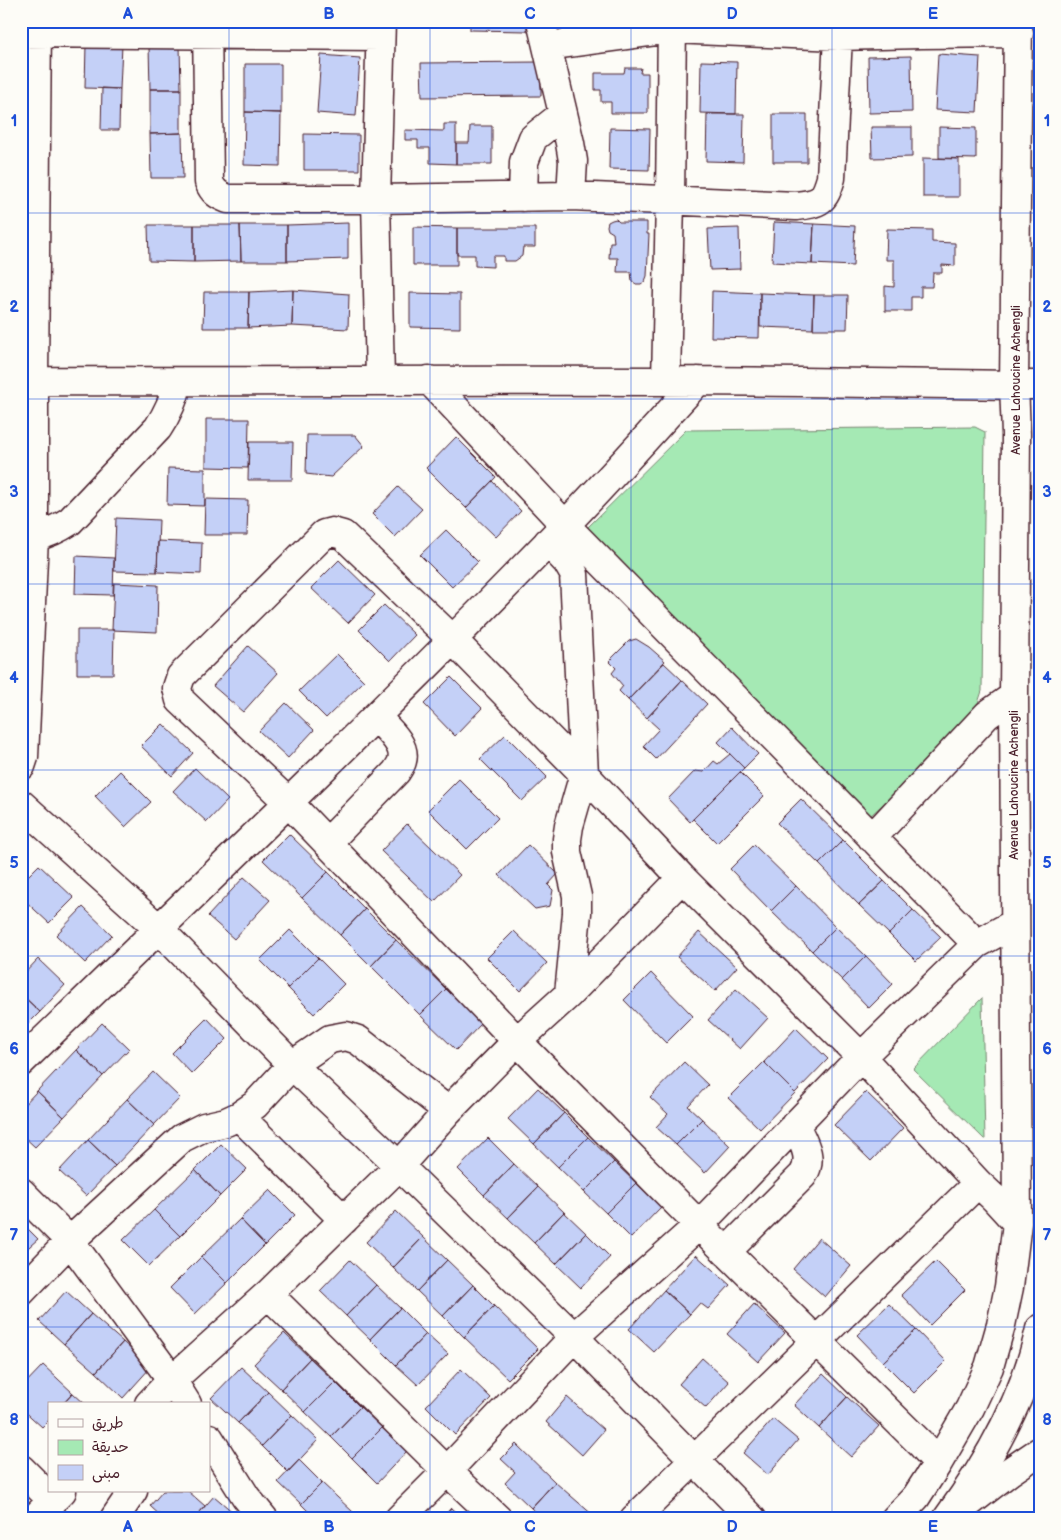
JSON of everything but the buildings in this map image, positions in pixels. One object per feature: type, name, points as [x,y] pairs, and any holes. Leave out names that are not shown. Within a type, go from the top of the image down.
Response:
[{"type":"street","points":[[666,381],[672,25]]},
{"type":"street","points":[[571,196],[573,162],[544,34],[672,25],[838,36],[922,27],[1019,27]]},
{"type":"street","name":"Avenue Lahoucine Achengli","points":[[895,1519],[916,1497],[938,1463],[970,1408],[989,1367],[1009,1287],[1017,1223],[1014,696],[1016,444],[1027,385],[1019,27]]},
{"type":"street","points":[[207,28],[209,182],[213,190],[228,199],[571,196],[796,206],[815,204],[826,194],[831,178],[838,36]]},
{"type":"street","points":[[21,766],[24,757],[34,536],[28,381],[32,29],[380,29],[376,199],[380,380]]},
{"type":"street","points":[[522,197],[524,162],[533,138],[563,114]]},
{"type":"street","points":[[429,380],[557,534],[872,838],[977,944]]},
{"type":"street","points":[[28,381],[698,381],[1027,385]]},
{"type":"street","points":[[21,1062],[289,803],[453,640],[557,534],[698,381]]},
{"type":"street","points":[[34,536],[47,534],[59,529],[70,521],[158,428],[174,398],[178,382]]},
{"type":"street","points":[[938,1463],[517,1041],[289,803],[180,700],[177,688],[181,676],[324,534],[332,532],[343,535],[453,640],[682,878],[861,1058],[1017,1223]]},
{"type":"street","points":[[557,534],[567,562],[574,574],[584,774],[567,839],[567,852],[577,896],[569,994]]},
{"type":"street","points":[[872,838],[986,715],[1014,696]]},
{"type":"street","points":[[327,843],[396,772],[402,761],[403,752],[401,745],[376,716]]},
{"type":"street","points":[[21,804],[159,929],[292,1065],[399,1166],[574,1337],[752,1519]]},
{"type":"street","points":[[151,1402],[172,1380],[268,1294],[399,1166],[448,1111],[517,1041],[569,994],[682,878]]},
{"type":"street","points":[[399,1519],[574,1337],[699,1225],[861,1058],[977,944],[1015,923]]},
{"type":"street","points":[[21,1292],[70,1241],[182,1138],[204,1127],[226,1122],[239,1116],[255,1105],[292,1065],[330,1040],[346,1036],[358,1040],[448,1111]]},
{"type":"street","points":[[239,1116],[344,1220]]},
{"type":"street","points":[[726,1252],[803,1175],[807,1168],[806,1148],[795,1126]]},
{"type":"street","points":[[634,1519],[978,1183]]},
{"type":"street","points":[[21,1192],[70,1241],[172,1380],[186,1402]]},
{"type":"street","points":[[268,1294],[498,1519]]},
{"type":"street","points":[[948,1519],[969,1488],[1003,1427],[1025,1380],[1036,1363],[1040,1329]]},
{"type":"street","points":[[210,1440],[246,1497],[264,1519]]},
{"type":"street","points":[[948,1519],[1009,1472],[1040,1451]]},
{"type":"street","points":[[21,1469],[50,1508]]},
{"type":"street","points":[[114,1519],[132,1492]]},
{"type":"green space","points":[[975,427],[985,432],[982,691],[976,709],[952,741],[869,817],[583,532],[686,430]]},
{"type":"green space","points":[[982,998],[985,1140],[913,1069]]}]
